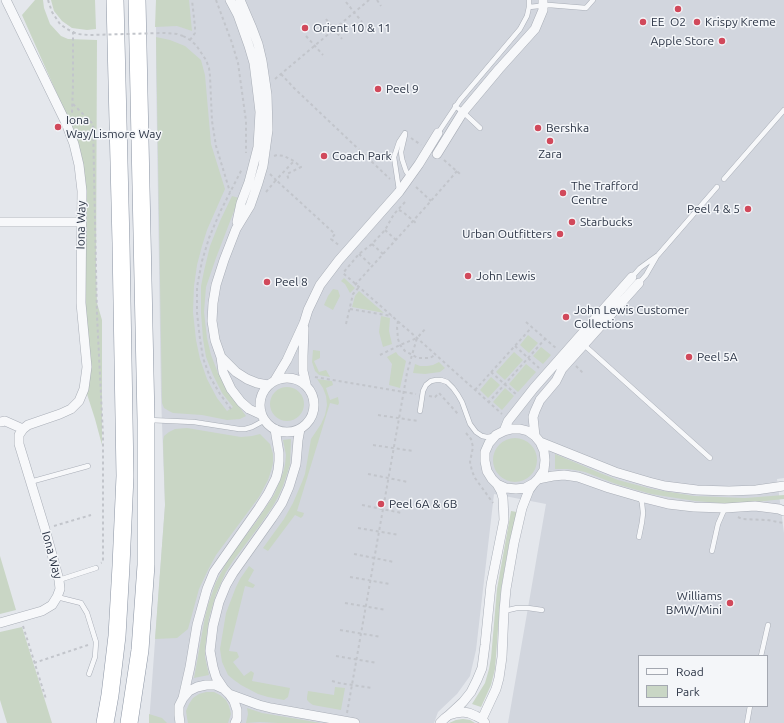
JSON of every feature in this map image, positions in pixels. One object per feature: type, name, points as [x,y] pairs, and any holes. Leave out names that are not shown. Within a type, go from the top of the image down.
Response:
[{"type":"highway","points":[[105,723],[117,636],[125,476],[122,250],[115,0]]},
{"type":"highway","points":[[130,720],[140,650],[146,565],[146,420],[137,0]]},
{"type":"highway","points":[[94,723],[104,679],[117,636]]},
{"type":"street","name":"Iona Way","points":[[0,623],[42,611],[52,605],[60,589],[59,580],[45,529],[19,444],[19,435],[23,428],[71,409],[79,401],[84,390],[87,367],[81,303],[82,190],[79,165],[74,144],[66,123],[6,0]]},
{"type":"street","points":[[230,0],[238,16],[254,63],[260,112],[258,147],[249,182],[241,203],[236,229]]},
{"type":"street","points":[[240,0],[258,44],[262,61],[266,86],[268,130],[263,166],[258,183],[250,206],[236,229],[216,285],[212,321],[215,340],[221,357],[223,372],[231,389],[249,409],[263,418],[269,425],[283,432],[292,432],[307,424],[315,408],[313,395],[306,384],[303,371],[304,323]]},
{"type":"street","points":[[437,154],[459,109],[499,69],[535,29],[543,10],[543,3]]},
{"type":"street","points":[[263,418],[260,407],[263,391],[272,382],[287,360],[320,285],[330,271],[399,192],[438,133]]},
{"type":"street","points":[[0,222],[81,222]]},
{"type":"street","points":[[449,715],[463,712],[470,713],[483,721],[500,678],[504,611],[510,565],[522,508],[526,498],[544,470],[544,451],[538,439],[534,417],[537,405],[583,342],[583,326],[632,277]]},
{"type":"street","points":[[504,431],[508,421],[534,388],[583,342],[639,283]]},
{"type":"street","points":[[221,357],[236,372],[257,383],[272,382],[291,377],[306,384]]},
{"type":"street","points":[[0,422],[5,421],[23,428]]},
{"type":"street","points":[[180,723],[178,715],[179,706],[183,698],[197,625],[207,589],[214,572],[259,508],[276,478],[280,461],[275,429]]},
{"type":"street","points":[[236,723],[237,710],[234,701],[216,677],[213,667],[210,651],[213,626],[219,602],[233,572],[282,503],[296,464],[300,429]]},
{"type":"street","points":[[439,723],[463,702],[471,692],[478,680],[482,668],[491,586],[504,520],[503,498],[501,491],[487,471],[485,461],[485,452],[489,443],[496,436],[504,431],[520,429],[528,432],[538,439],[615,472],[665,486],[713,491],[756,490],[784,486]]},
{"type":"street","points":[[497,484],[516,490],[525,488],[536,481],[553,476],[564,475],[578,477],[609,488],[668,504],[725,508],[754,506],[784,511]]},
{"type":"street","points":[[183,698],[189,691],[197,687],[210,685],[259,705],[350,722]]},
{"type":"lane","points":[[438,133],[459,109],[520,29],[527,16],[529,0]]},
{"type":"lane","points":[[529,7],[543,3],[586,8],[593,0]]},
{"type":"lane","points":[[459,109],[480,128]]},
{"type":"lane","points":[[724,179],[784,110]]},
{"type":"lane","points":[[399,192],[394,157],[397,146],[405,133],[401,152],[406,171],[410,177]]},
{"type":"lane","points":[[639,283],[646,275],[658,255],[717,187]]},
{"type":"lane","points":[[632,277],[640,268],[658,255]]},
{"type":"lane","points":[[583,342],[710,458]]},
{"type":"lane","points":[[420,411],[423,391],[426,385],[431,381],[441,380],[447,382],[458,395],[470,424],[476,432],[482,436],[496,436]]},
{"type":"lane","points":[[146,420],[194,422],[239,429],[252,427],[263,418]]},
{"type":"lane","points":[[30,482],[88,466]]},
{"type":"lane","points":[[639,537],[643,513],[640,497]]},
{"type":"lane","points":[[712,551],[718,524],[725,508]]},
{"type":"lane","points":[[59,580],[96,568]]},
{"type":"lane","points":[[57,597],[81,603],[87,613],[96,642],[95,657],[89,674]]},
{"type":"lane","points":[[504,611],[517,608],[542,610]]},
{"type":"lane","points":[[761,655],[768,625]]},
{"type":"lane","points":[[747,723],[750,707]]},
{"type":"path","points":[[48,0],[52,12],[60,24],[67,30],[77,34],[171,33],[183,36],[196,45],[206,60],[209,68],[212,121],[216,146],[230,192],[243,167]]},
{"type":"path","points":[[190,40],[195,33],[192,0]]},
{"type":"path","points":[[216,0],[232,42],[238,63],[246,121],[246,155]]},
{"type":"path","points":[[266,86],[369,0]]},
{"type":"path","points":[[377,0],[381,6]]},
{"type":"path","points":[[346,2],[362,22]]},
{"type":"path","points":[[326,19],[342,39]]},
{"type":"path","points":[[66,123],[71,118],[73,104],[73,32]]},
{"type":"path","points":[[306,36],[323,55]]},
{"type":"path","points":[[281,74],[392,182]]},
{"type":"path","points":[[73,104],[93,124],[97,316],[103,435],[103,562],[96,568]]},
{"type":"path","points":[[437,154],[460,174]]},
{"type":"path","points":[[272,156],[284,156],[294,161],[301,167],[287,174],[289,181]]},
{"type":"path","points":[[252,200],[258,202],[294,161]]},
{"type":"path","points":[[355,285],[457,170]]},
{"type":"path","points":[[267,171],[335,234],[331,239],[355,259],[343,273],[355,285],[418,338],[508,421]]},
{"type":"path","points":[[416,187],[431,201]]},
{"type":"path","points":[[390,203],[416,223]]},
{"type":"path","points":[[385,230],[396,240]]},
{"type":"path","points":[[372,244],[383,254]]},
{"type":"path","points":[[359,254],[372,266]]},
{"type":"path","points":[[346,324],[353,294],[359,288]]},
{"type":"path","points":[[350,309],[392,316]]},
{"type":"path","points":[[398,321],[397,333],[400,345],[405,351],[418,358],[430,358],[436,355]]},
{"type":"path","points":[[475,390],[532,327]]},
{"type":"path","points":[[350,722],[352,685],[356,660],[407,373],[418,338],[426,328]]},
{"type":"path","points":[[380,355],[418,338]]},
{"type":"path","points":[[488,402],[545,339]]},
{"type":"path","points":[[515,346],[541,370]]},
{"type":"path","points":[[491,372],[518,396]]},
{"type":"path","points":[[378,415],[418,421]]},
{"type":"path","points":[[373,445],[413,451]]},
{"type":"path","points":[[368,474],[408,482]]},
{"type":"path","points":[[479,482],[493,503],[503,505]]},
{"type":"path","points":[[362,506],[402,513]]},
{"type":"path","points":[[45,529],[90,515]]},
{"type":"path","points":[[736,516],[742,519],[767,520],[784,523]]},
{"type":"path","points":[[358,528],[399,535]]},
{"type":"path","points":[[354,554],[394,562]]},
{"type":"path","points":[[350,577],[390,584]]},
{"type":"path","points":[[345,604],[386,610]]},
{"type":"path","points":[[20,618],[46,698]]},
{"type":"path","points":[[340,630],[381,637]]},
{"type":"path","points":[[34,663],[96,642]]},
{"type":"path","points":[[336,656],[376,663]]},
{"type":"path","points":[[332,681],[372,688]]},
{"type":"shaded area","points":[[156,0],[784,0],[784,478],[777,479],[784,533],[784,723],[508,723],[546,504],[494,494],[476,650],[470,676],[457,694],[438,712],[434,723],[149,723],[165,505],[161,396]]},
{"type":"green space","points":[[35,0],[43,0],[44,8],[50,24],[61,36],[68,39],[97,40],[96,268],[97,303],[102,320],[102,445],[86,391],[83,304],[84,188],[66,114],[22,15]]},
{"type":"green space","points":[[51,0],[95,0],[96,29],[87,30],[72,28],[62,21],[54,11]]},
{"type":"green space","points":[[156,0],[189,0],[192,31],[177,26],[155,27]]},
{"type":"green space","points":[[156,37],[170,40],[185,46],[201,60],[205,75],[211,144],[225,189],[207,230],[197,265],[194,286],[193,312],[200,359],[207,379],[217,398],[227,411],[233,407],[222,393],[206,357],[201,313],[201,286],[210,246],[220,221],[232,196],[239,198],[206,287],[204,312],[207,338],[211,355],[227,390],[246,416],[240,419],[227,420],[202,415],[173,413],[164,408],[162,403]]},
{"type":"green space","points":[[344,278],[355,288],[350,293],[345,284],[341,281]]},
{"type":"green space","points":[[333,289],[338,290],[340,296],[333,310],[324,305]]},
{"type":"green space","points":[[359,291],[384,313],[352,307],[355,296]]},
{"type":"green space","points":[[381,316],[390,318],[389,331],[392,344],[383,347],[379,332]]},
{"type":"green space","points":[[528,335],[538,343],[529,353],[520,345]]},
{"type":"green space","points":[[541,347],[551,355],[543,364],[533,356]]},
{"type":"green space","points":[[313,350],[320,351],[320,358],[314,361],[319,372],[326,370],[330,377],[319,375],[315,371],[312,362]]},
{"type":"green space","points":[[396,352],[406,361],[400,388],[389,385],[392,364],[387,357]]},
{"type":"green space","points":[[514,352],[523,360],[505,380],[496,372]]},
{"type":"green space","points":[[439,362],[445,368],[440,372],[425,374],[413,373],[415,364],[427,366]]},
{"type":"green space","points":[[526,364],[536,372],[518,392],[509,384]]},
{"type":"green space","points":[[491,377],[500,385],[488,398],[480,390]]},
{"type":"green space","points":[[317,379],[332,381],[333,385],[326,388],[330,400],[338,397],[339,403],[338,405],[330,403],[297,511],[304,513],[303,516],[301,518],[295,515],[268,551],[263,548],[284,519],[293,503],[305,474],[311,439],[325,415],[327,405],[326,396]]},
{"type":"green space","points":[[284,387],[290,387],[294,388],[301,394],[304,404],[303,411],[297,418],[290,421],[284,421],[280,420],[273,414],[270,407],[270,401],[271,397],[277,390]]},
{"type":"green space","points":[[505,388],[514,396],[502,410],[493,402]]},
{"type":"green space","points":[[187,428],[241,437],[260,434],[270,444],[273,454],[273,463],[268,480],[259,497],[216,555],[208,570],[199,589],[188,629],[177,638],[155,639],[165,505],[163,441],[164,436],[169,432],[175,429]]},
{"type":"green space","points":[[511,438],[519,438],[531,444],[537,456],[537,464],[531,476],[519,482],[511,482],[499,476],[493,464],[493,456],[499,444]]},
{"type":"green space","points":[[291,439],[290,465],[278,497],[260,525],[233,561],[216,594],[209,618],[205,648],[205,657],[209,675],[194,678],[205,617],[216,582],[229,558],[274,495],[285,465],[286,455],[283,440]]},
{"type":"green space","points":[[555,454],[618,480],[652,489],[694,496],[745,498],[784,495],[784,499],[745,503],[720,503],[695,501],[651,494],[616,484],[585,472],[555,469]]},
{"type":"green space","points":[[511,511],[517,512],[509,544],[501,590],[495,669],[491,685],[481,707],[472,704],[485,683],[489,669],[497,589]]},
{"type":"green space","points":[[0,556],[16,610],[0,614]]},
{"type":"green space","points":[[249,566],[254,570],[248,581],[255,585],[253,588],[245,586],[229,651],[237,652],[239,657],[233,662],[244,676],[251,671],[254,673],[252,681],[290,688],[288,697],[284,700],[258,694],[241,685],[228,675],[222,662],[220,649],[226,613],[236,587]]},
{"type":"green space","points":[[22,627],[52,723],[7,723],[0,700],[0,632]]},
{"type":"green space","points":[[335,687],[345,688],[341,710],[313,705],[307,700],[308,691],[334,695]]},
{"type":"green space","points":[[206,692],[214,692],[226,700],[231,714],[228,723],[188,723],[186,711],[189,704],[193,698]]},
{"type":"green space","points":[[247,708],[262,713],[321,723],[246,723],[248,714]]},
{"type":"green space","points":[[149,714],[162,718],[167,723],[149,723]]},
{"type":"green space","points":[[456,720],[470,720],[475,723],[449,723]]},
{"type":"place","name":"O2","points":[[678,9]]},
{"type":"place","name":"EE","points":[[643,22]]},
{"type":"place","name":"Krispy Kreme","points":[[697,22]]},
{"type":"place","name":"Orient 10 & 11","points":[[305,28]]},
{"type":"place","name":"Apple Store","points":[[722,41]]},
{"type":"place","name":"Peel 9","points":[[378,89]]},
{"type":"place","name":"Iona Way/Lismore Way","points":[[58,127]]},
{"type":"place","name":"Bershka","points":[[538,128]]},
{"type":"place","name":"Zara","points":[[550,141]]},
{"type":"place","name":"Coach Park","points":[[324,156]]},
{"type":"place","name":"The Trafford Centre","points":[[563,193]]},
{"type":"place","name":"Peel 4 & 5","points":[[748,209]]},
{"type":"place","name":"Starbucks","points":[[572,222]]},
{"type":"place","name":"Urban Outfitters","points":[[560,234]]},
{"type":"place","name":"John Lewis","points":[[468,276]]},
{"type":"place","name":"Peel 8","points":[[267,282]]},
{"type":"place","name":"John Lewis Customer Collections","points":[[566,317]]},
{"type":"place","name":"Peel 5A","points":[[689,357]]},
{"type":"place","name":"Peel 6A & 6B","points":[[381,504]]},
{"type":"place","name":"Williams BMW/Mini","points":[[730,603]]}]
